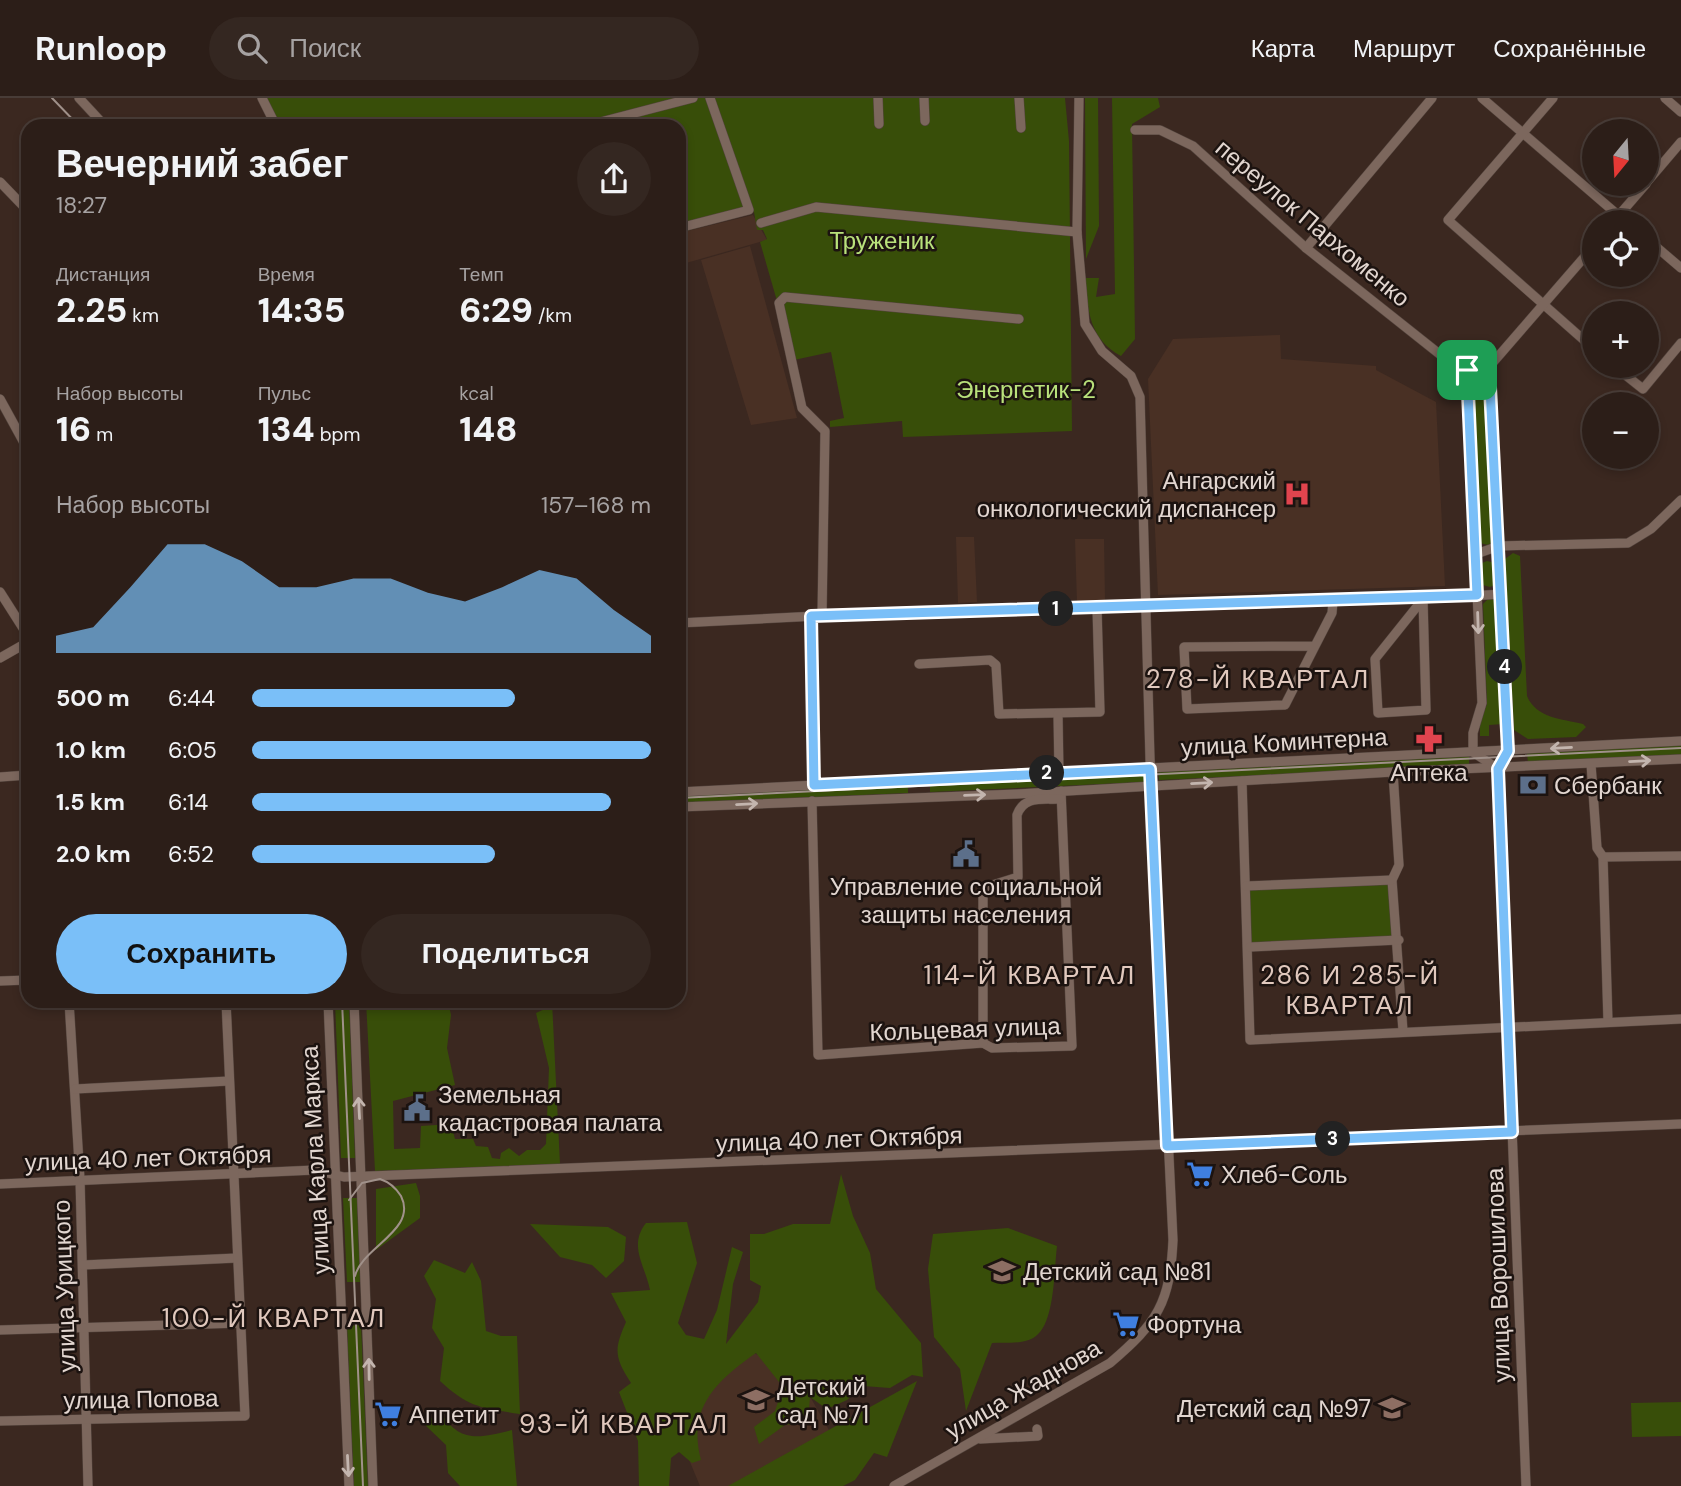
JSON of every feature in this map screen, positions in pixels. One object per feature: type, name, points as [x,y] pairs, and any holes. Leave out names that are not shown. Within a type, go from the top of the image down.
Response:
[{"type":"street","points":[[79,98],[99,119]]},
{"type":"street","points":[[262,98],[272,119]]},
{"type":"street","points":[[612,119],[693,98]]},
{"type":"street","points":[[686,226],[749,211],[709,98]]},
{"type":"street","points":[[878,98],[879,124]]},
{"type":"street","points":[[924,98],[925,121]]},
{"type":"street","points":[[1019,98],[1021,128]]},
{"type":"street","name":"улица Жаднова","points":[[894,1486],[1110,1363],[1131,1345],[1158,1313],[1171,1275],[1173,1240],[1144,606],[1140,397],[1131,376],[1102,351],[1084,324],[1077,232],[1079,98]]},
{"type":"street","points":[[1306,248],[1432,98]]},
{"type":"street","points":[[1482,98],[1608,210]]},
{"type":"street","points":[[1553,98],[1448,220],[1582,339]]},
{"type":"street","points":[[1665,98],[1681,112]]},
{"type":"street","name":"переулок Пархоменко","points":[[1135,130],[1160,130],[1193,146],[1306,248],[1457,368],[1467,370]]},
{"type":"street","points":[[1659,168],[1681,142]]},
{"type":"street","points":[[0,182],[21,204]]},
{"type":"street","points":[[761,223],[816,207],[1077,232]]},
{"type":"street","points":[[1659,249],[1681,268]]},
{"type":"street","points":[[1489,367],[1508,751],[1498,769],[1473,752],[1473,733],[1482,703],[1467,370],[1489,367],[1582,261]]},
{"type":"street","points":[[822,616],[825,431],[803,408],[779,303],[785,297],[1019,319]]},
{"type":"street","points":[[1659,370],[1681,343]]},
{"type":"street","points":[[1629,378],[1643,389],[1652,378]]},
{"type":"street","points":[[0,400],[21,438]]},
{"type":"street","points":[[1476,554],[1499,546],[1628,543],[1651,529],[1681,500]]},
{"type":"street","points":[[0,592],[21,625]]},
{"type":"street","points":[[686,622],[1502,594]]},
{"type":"street","points":[[1423,598],[1426,710],[1378,713],[1375,659],[1423,598]]},
{"type":"street","points":[[1315,646],[1184,647],[1187,709],[1285,705],[1332,613],[1333,601]]},
{"type":"street","points":[[919,664],[990,660],[996,665],[999,714],[1100,712],[1097,608]]},
{"type":"street","points":[[811,616],[814,785]]},
{"type":"street","points":[[0,658],[21,646]]},
{"type":"street","points":[[1058,714],[1059,772]]},
{"type":"street","name":"улица Коминтерна","points":[[686,792],[1681,741]]},
{"type":"street","name":"улица Коминтерна","points":[[686,807],[1061,795],[1151,786],[1681,759]]},
{"type":"street","points":[[1591,764],[1597,848],[1603,857],[1608,1022]]},
{"type":"street","name":"улица Ворошилова","points":[[1498,769],[1526,1486]]},
{"type":"street","points":[[1393,772],[1399,865],[1392,880],[1399,940],[1403,1031]]},
{"type":"street","points":[[0,777],[21,776]]},
{"type":"street","points":[[1242,781],[1250,947],[1250,1040],[1681,1019]]},
{"type":"street","points":[[983,1043],[983,888],[1018,877],[1020,807],[1028,800],[1061,795]]},
{"type":"street","name":"Кольцевая улица","points":[[812,801],[818,1055],[983,1043],[992,1048],[1072,1046],[1061,795]]},
{"type":"street","points":[[1603,857],[1681,856]]},
{"type":"street","points":[[1246,886],[1392,880]]},
{"type":"street","points":[[1250,947],[1399,940]]},
{"type":"street","points":[[0,981],[21,980]]},
{"type":"street","name":"улица Урицкого","points":[[69,1008],[80,1179],[88,1486]]},
{"type":"street","name":"улица Попова","points":[[0,1421],[245,1416],[226,1008]]},
{"type":"street","name":"улица Карла Маркса","points":[[328,1008],[349,1486]]},
{"type":"street","name":"улица Карла Маркса","points":[[354,1008],[373,1486]]},
{"type":"street","points":[[75,1088],[229,1082]]},
{"type":"street","name":"улица 40 лет Октября","points":[[0,1184],[315,1170],[336,1177],[1681,1124]]},
{"type":"street","points":[[83,1265],[237,1258]]},
{"type":"street","points":[[0,1330],[241,1323]]},
{"type":"street","points":[[978,1439],[1038,1436],[1037,1429]]},
{"type":"shaded area","points":[[753,215],[767,240],[686,263],[686,231]]},
{"type":"shaded area","points":[[750,246],[797,418],[751,425],[701,260]]},
{"type":"shaded area","name":"Ангарский онкологический диспансер","points":[[1280,335],[1281,359],[1376,366],[1376,370],[1436,402],[1445,586],[1158,595],[1148,379],[1173,339]]},
{"type":"shaded area","points":[[956,537],[974,537],[977,602],[958,603]]},
{"type":"shaded area","points":[[1075,539],[1104,539],[1105,602],[1077,602]]},
{"type":"shaded area","name":"Детский сад №71","points":[[739,1348],[794,1368],[830,1432],[738,1486],[700,1486],[685,1450],[712,1361]]},
{"type":"green space","name":"Труженик","points":[[258,98],[1065,98],[1069,141],[1072,431],[903,437],[902,421],[830,427],[830,421],[844,418],[831,352],[794,360],[760,242],[767,239],[763,230],[757,230],[754,212],[686,231],[686,119],[268,119]]},
{"type":"green space","points":[[1085,98],[1098,98],[1099,226],[1086,259]]},
{"type":"green space","points":[[1112,98],[1158,98],[1160,107],[1132,124],[1135,339],[1121,356],[1110,349],[1096,333],[1089,313],[1085,278],[1099,278],[1096,297],[1115,294]]},
{"type":"green space","points":[[1477,370],[1486,374],[1494,541],[1488,545],[1480,543],[1471,381]]},
{"type":"green space","points":[[1513,553],[1520,556],[1527,696],[1543,713],[1583,724],[1586,727],[1576,737],[1528,739],[1514,730],[1505,559]]},
{"type":"green space","points":[[1482,563],[1495,563],[1495,585],[1490,587],[1483,585]]},
{"type":"green space","points":[[1490,597],[1499,604],[1503,724],[1489,725],[1489,736],[1480,736],[1480,723],[1487,704],[1483,604]]},
{"type":"green space","points":[[1681,745],[1681,755],[1528,763],[1527,753]]},
{"type":"green space","points":[[1469,756],[1469,766],[1159,780],[1158,770]]},
{"type":"green space","points":[[1145,771],[1146,782],[930,792],[930,781]]},
{"type":"green space","points":[[908,783],[908,793],[686,803],[686,793]]},
{"type":"green space","points":[[1392,880],[1397,941],[1250,947],[1247,886]]},
{"type":"green space","points":[[335,1008],[349,1008],[355,1158],[341,1158]]},
{"type":"green space","points":[[366,1008],[450,1008],[451,1015],[447,1048],[455,1085],[393,1101],[394,1149],[420,1148],[421,1126],[451,1124],[455,1139],[473,1139],[476,1146],[488,1147],[492,1158],[500,1159],[501,1153],[509,1148],[519,1156],[527,1150],[540,1150],[546,1144],[549,1068],[536,1013],[552,1008],[560,1164],[375,1171]]},
{"type":"green space","points":[[841,1174],[853,1216],[870,1253],[876,1289],[921,1343],[923,1377],[912,1375],[890,1388],[863,1386],[847,1400],[827,1409],[810,1397],[808,1422],[785,1425],[759,1444],[754,1427],[775,1411],[783,1387],[756,1353],[717,1385],[708,1398],[698,1425],[701,1460],[692,1463],[679,1452],[671,1458],[669,1486],[639,1486],[638,1441],[619,1392],[631,1383],[621,1366],[618,1353],[619,1339],[626,1322],[611,1293],[650,1290],[638,1248],[638,1240],[646,1223],[687,1222],[697,1263],[678,1323],[686,1335],[704,1339],[717,1310],[732,1247],[743,1252],[733,1284],[726,1344],[758,1302],[761,1286],[750,1280],[750,1234],[764,1234],[793,1224],[830,1224]]},
{"type":"green space","points":[[416,1183],[420,1196],[420,1218],[376,1250],[376,1189]]},
{"type":"green space","points":[[343,1198],[357,1198],[360,1282],[347,1282]]},
{"type":"green space","points":[[530,1224],[608,1227],[626,1237],[624,1261],[606,1278],[592,1265],[560,1257]]},
{"type":"green space","points":[[1008,1228],[1057,1246],[1050,1307],[1047,1319],[1036,1336],[1021,1342],[992,1343],[966,1411],[960,1369],[934,1337],[928,1269],[933,1234]]},
{"type":"green space","points":[[434,1260],[465,1273],[472,1262],[481,1281],[486,1331],[501,1336],[517,1336],[520,1414],[468,1402],[440,1381],[444,1348],[432,1328],[436,1299],[424,1276]]},
{"type":"green space","points":[[361,1325],[368,1486],[354,1486],[347,1326]]},
{"type":"green space","points":[[917,1381],[887,1457],[874,1453],[855,1480],[843,1486],[728,1486]]},
{"type":"green space","points":[[1681,1402],[1681,1436],[1632,1437],[1631,1403]]},
{"type":"green space","points":[[440,1411],[447,1422],[463,1434],[480,1436],[512,1430],[517,1486],[460,1486],[448,1473],[446,1445],[424,1424]]},
{"type":"tram line","points":[[52,98],[72,119]]},
{"type":"tram line","points":[[686,798],[1681,748]]},
{"type":"tram line","points":[[342,1008],[363,1486]]},
{"type":"tram line","points":[[349,1200],[362,1183],[380,1179],[397,1190],[404,1208],[396,1229],[368,1256],[355,1276]]},
{"type":"place","name":"Ангарский онкологический диспансер","points":[[1297,494]]},
{"type":"place","name":"Аптека","points":[[1429,739]]},
{"type":"place","name":"Сбербанк","points":[[1533,785]]},
{"type":"place","name":"Управление социальной защиты населения","points":[[966,854]]},
{"type":"place","name":"Земельная кадастровая палата","points":[[417,1108]]},
{"type":"place","name":"Хлеб-Соль","points":[[1200,1174]]},
{"type":"place","name":"Детский сад №81","points":[[1002,1271]]},
{"type":"place","name":"Фортуна","points":[[1126,1324]]},
{"type":"place","name":"Детский сад №71","points":[[756,1400]]},
{"type":"place","name":"Детский сад №97","points":[[1392,1408]]},
{"type":"place","name":"Аппетит","points":[[388,1414]]},
{"type":"district","name":"278-Й КВАРТАЛ","points":[[1258,679]]},
{"type":"district","name":"114-Й КВАРТАЛ","points":[[1030,975]]},
{"type":"district","name":"286 И 285-Й КВАРТАЛ","points":[[1350,990]]},
{"type":"district","name":"100-Й КВАРТАЛ","points":[[274,1318]]},
{"type":"district","name":"93-Й КВАРТАЛ","points":[[624,1424]]},
{"type":"route","points":[[1489,367],[1508,751],[1498,769],[1512,1132],[1167,1146],[1150,769],[814,785],[811,616],[1477,595],[1467,370],[1489,367]]},
{"type":"park label","name":"Энергетик-2","points":[[1026,389]]}]
